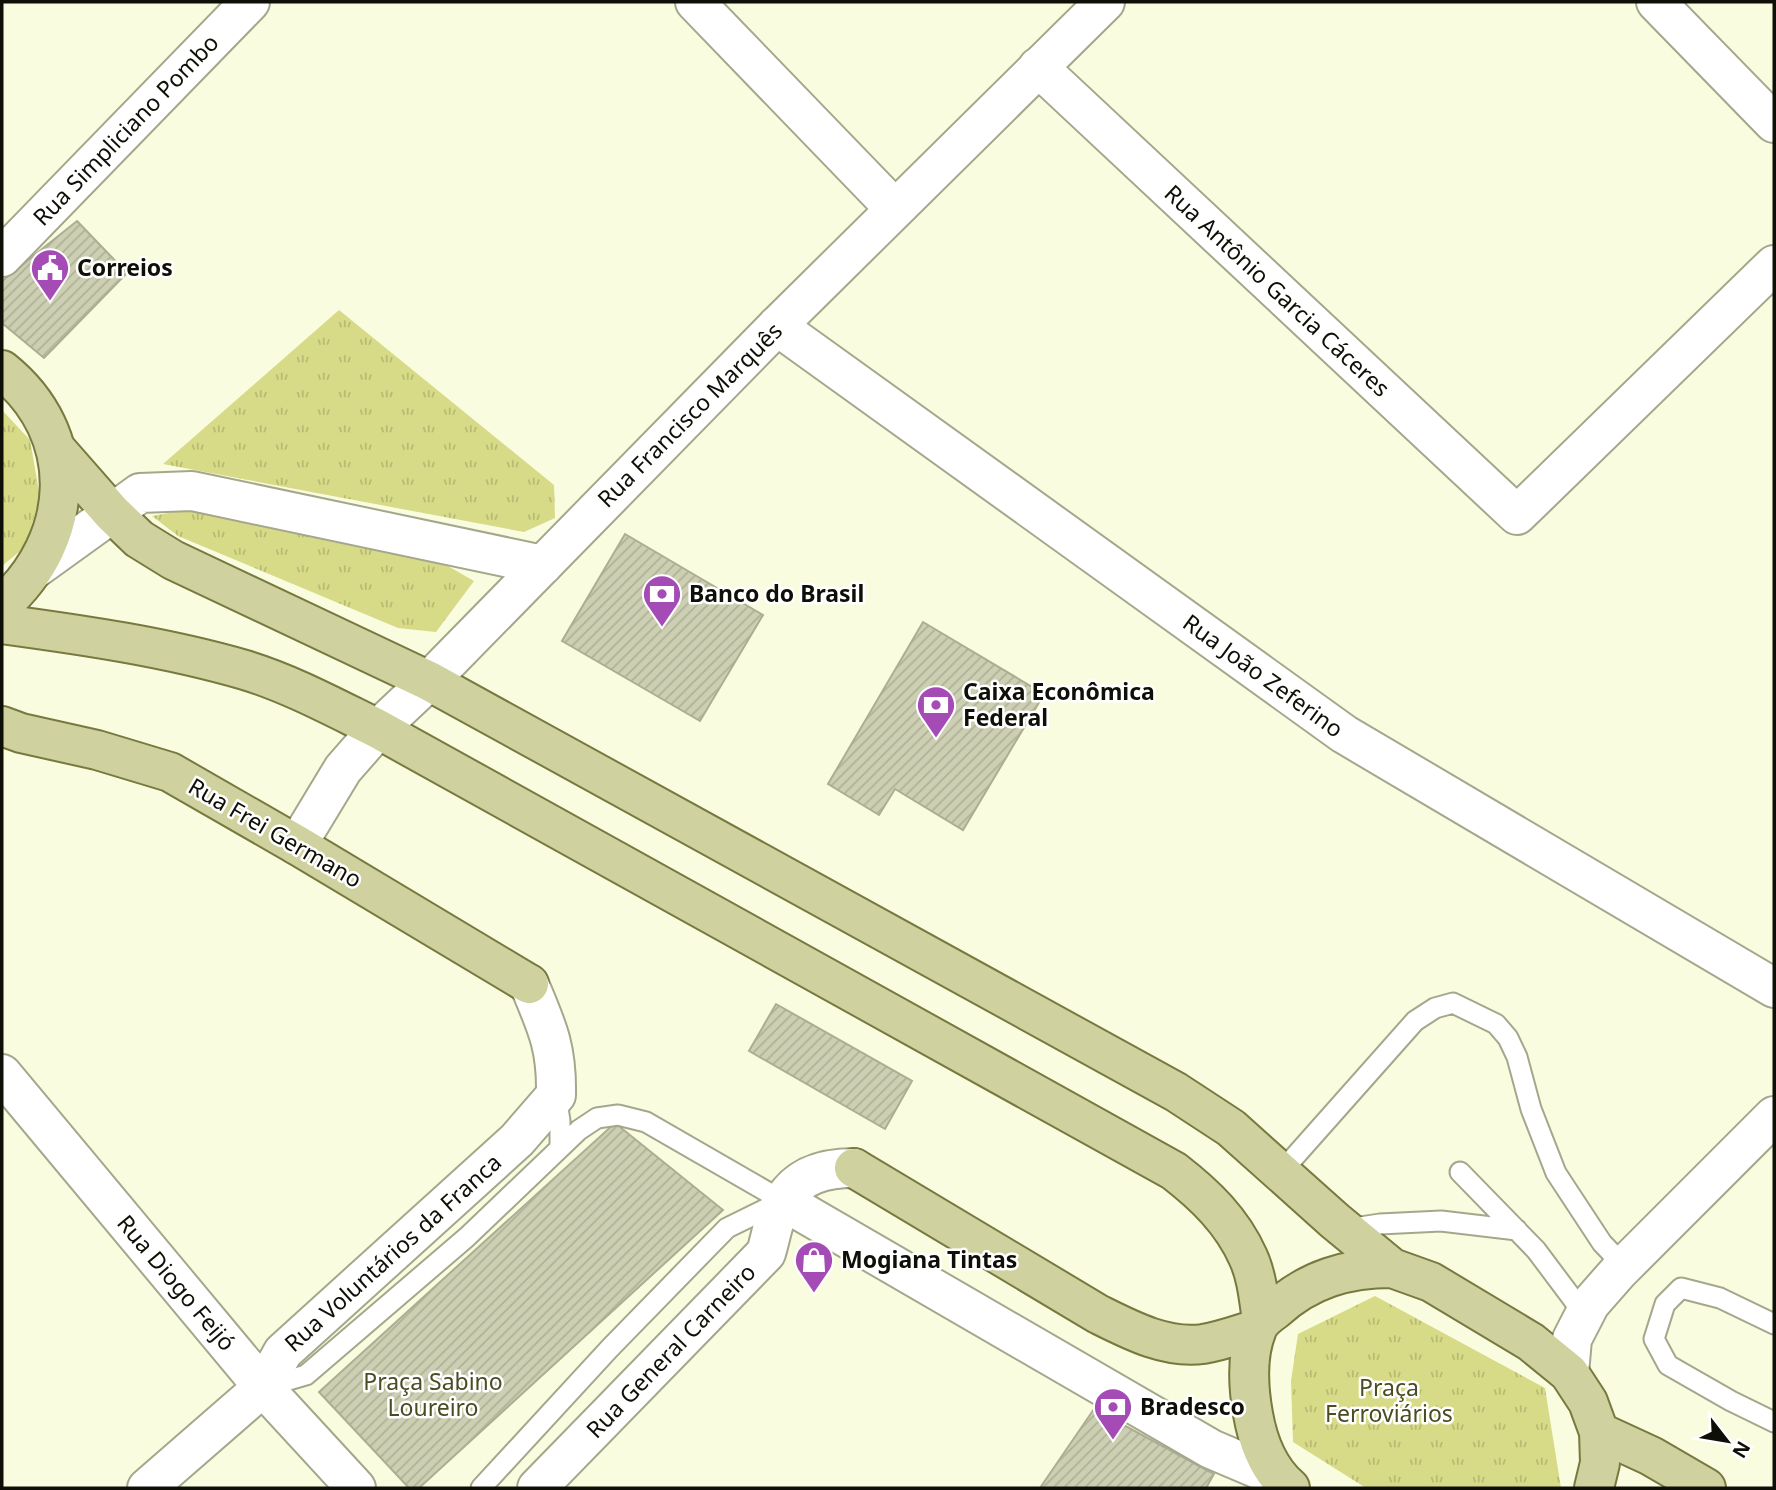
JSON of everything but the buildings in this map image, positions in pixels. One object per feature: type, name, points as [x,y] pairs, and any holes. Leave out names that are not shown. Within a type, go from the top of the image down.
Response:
[{"type":"main road","points":[[2,370],[20,384],[41,414],[55,448],[60,478],[58,510],[50,540],[36,568],[20,589],[2,605]]},
{"type":"main road","points":[[55,448],[112,513],[139,539],[173,561],[429,681],[1176,1092],[1231,1128],[1345,1230],[1392,1268],[1431,1282],[1520,1335],[1570,1373],[1588,1402],[1599,1432],[1600,1463],[1594,1488]]},
{"type":"main road","points":[[2,624],[139,646],[247,671],[311,696],[378,729],[1174,1171],[1205,1196],[1230,1224],[1249,1259],[1259,1325],[1250,1358],[1248,1389],[1263,1453],[1284,1483]]},
{"type":"main road","name":"Rua Frei Germano","points":[[2,726],[170,772],[529,984]]},
{"type":"main road","points":[[854,1168],[1098,1314],[1139,1334],[1176,1342],[1202,1344],[1259,1325],[1292,1293],[1325,1278],[1361,1268],[1392,1268]]},
{"type":"main road","points":[[1599,1432],[1651,1456],[1706,1488]]},
{"type":"street","name":"Rua Simpliciano Pombo","points":[[2,257],[250,2]]},
{"type":"street","points":[[695,2],[894,208]]},
{"type":"street","name":"Rua Francisco Marquês","points":[[297,845],[343,769],[378,729],[429,681],[894,208],[1105,2]]},
{"type":"street","points":[[1656,2],[1774,123]]},
{"type":"street","name":"Rua Antônio Garcia Cáceres","points":[[1038,67],[1517,515],[1774,265]]},
{"type":"street","name":"Rua João Zeferino","points":[[777,326],[1344,734],[1774,988]]},
{"type":"street","points":[[36,568],[139,493],[192,491],[543,565]]},
{"type":"street","points":[[529,984],[549,1031],[555,1054],[556,1096]]},
{"type":"street","name":"Rua Diogo Feijó","points":[[2,1074],[264,1387],[356,1488]]},
{"type":"street","name":"Rua Voluntários da Franca","points":[[147,1488],[264,1387],[283,1352],[517,1140],[556,1096]]},
{"type":"street","points":[[1570,1373],[1572,1339],[1590,1304],[1624,1266],[1774,1116]]},
{"type":"street","points":[[854,1168],[829,1168],[812,1175],[804,1179],[783,1201],[1211,1449],[1284,1483]]},
{"type":"street","name":"Rua General Carneiro","points":[[537,1488],[766,1253],[783,1201]]},
{"type":"lane","points":[[1281,1172],[1415,1021],[1435,1008],[1453,1003],[1496,1024],[1508,1038],[1517,1057],[1531,1109],[1556,1173],[1602,1243],[1624,1266]]},
{"type":"lane","points":[[556,1096],[560,1121],[559,1149]]},
{"type":"lane","points":[[264,1387],[306,1375],[467,1237],[579,1130],[597,1118],[618,1115],[646,1122],[783,1201]]},
{"type":"lane","points":[[1460,1172],[1536,1250],[1584,1314]]},
{"type":"lane","points":[[481,1488],[726,1228],[783,1201]]},
{"type":"lane","points":[[1345,1230],[1380,1224],[1441,1221],[1517,1230]]},
{"type":"lane","points":[[1774,1324],[1720,1298],[1681,1288],[1665,1304],[1654,1339],[1668,1365],[1774,1422]]},
{"type":"green space","points":[[339,310],[554,485],[555,518],[524,532],[163,464]]},
{"type":"green space","points":[[2,410],[30,440],[40,497],[25,547],[2,566]]},
{"type":"green space","points":[[191,509],[439,561],[474,581],[436,632],[398,628],[178,536],[152,516]]},
{"type":"green space","name":"Praça Ferroviários","points":[[1375,1296],[1545,1388],[1561,1488],[1366,1488],[1293,1442],[1291,1381],[1298,1334]]},
{"type":"place","name":"Correios","points":[[50,302]]},
{"type":"place","name":"Banco do Brasil","points":[[662,628]]},
{"type":"place","name":"Caixa Econômica Federal","points":[[936,739]]},
{"type":"place","name":"Mogiana Tintas","points":[[814,1294]]},
{"type":"place","name":"Bradesco","points":[[1113,1441]]},
{"type":"park label","name":"Praça Sabino Loureiro","points":[[433,1395]]}]
